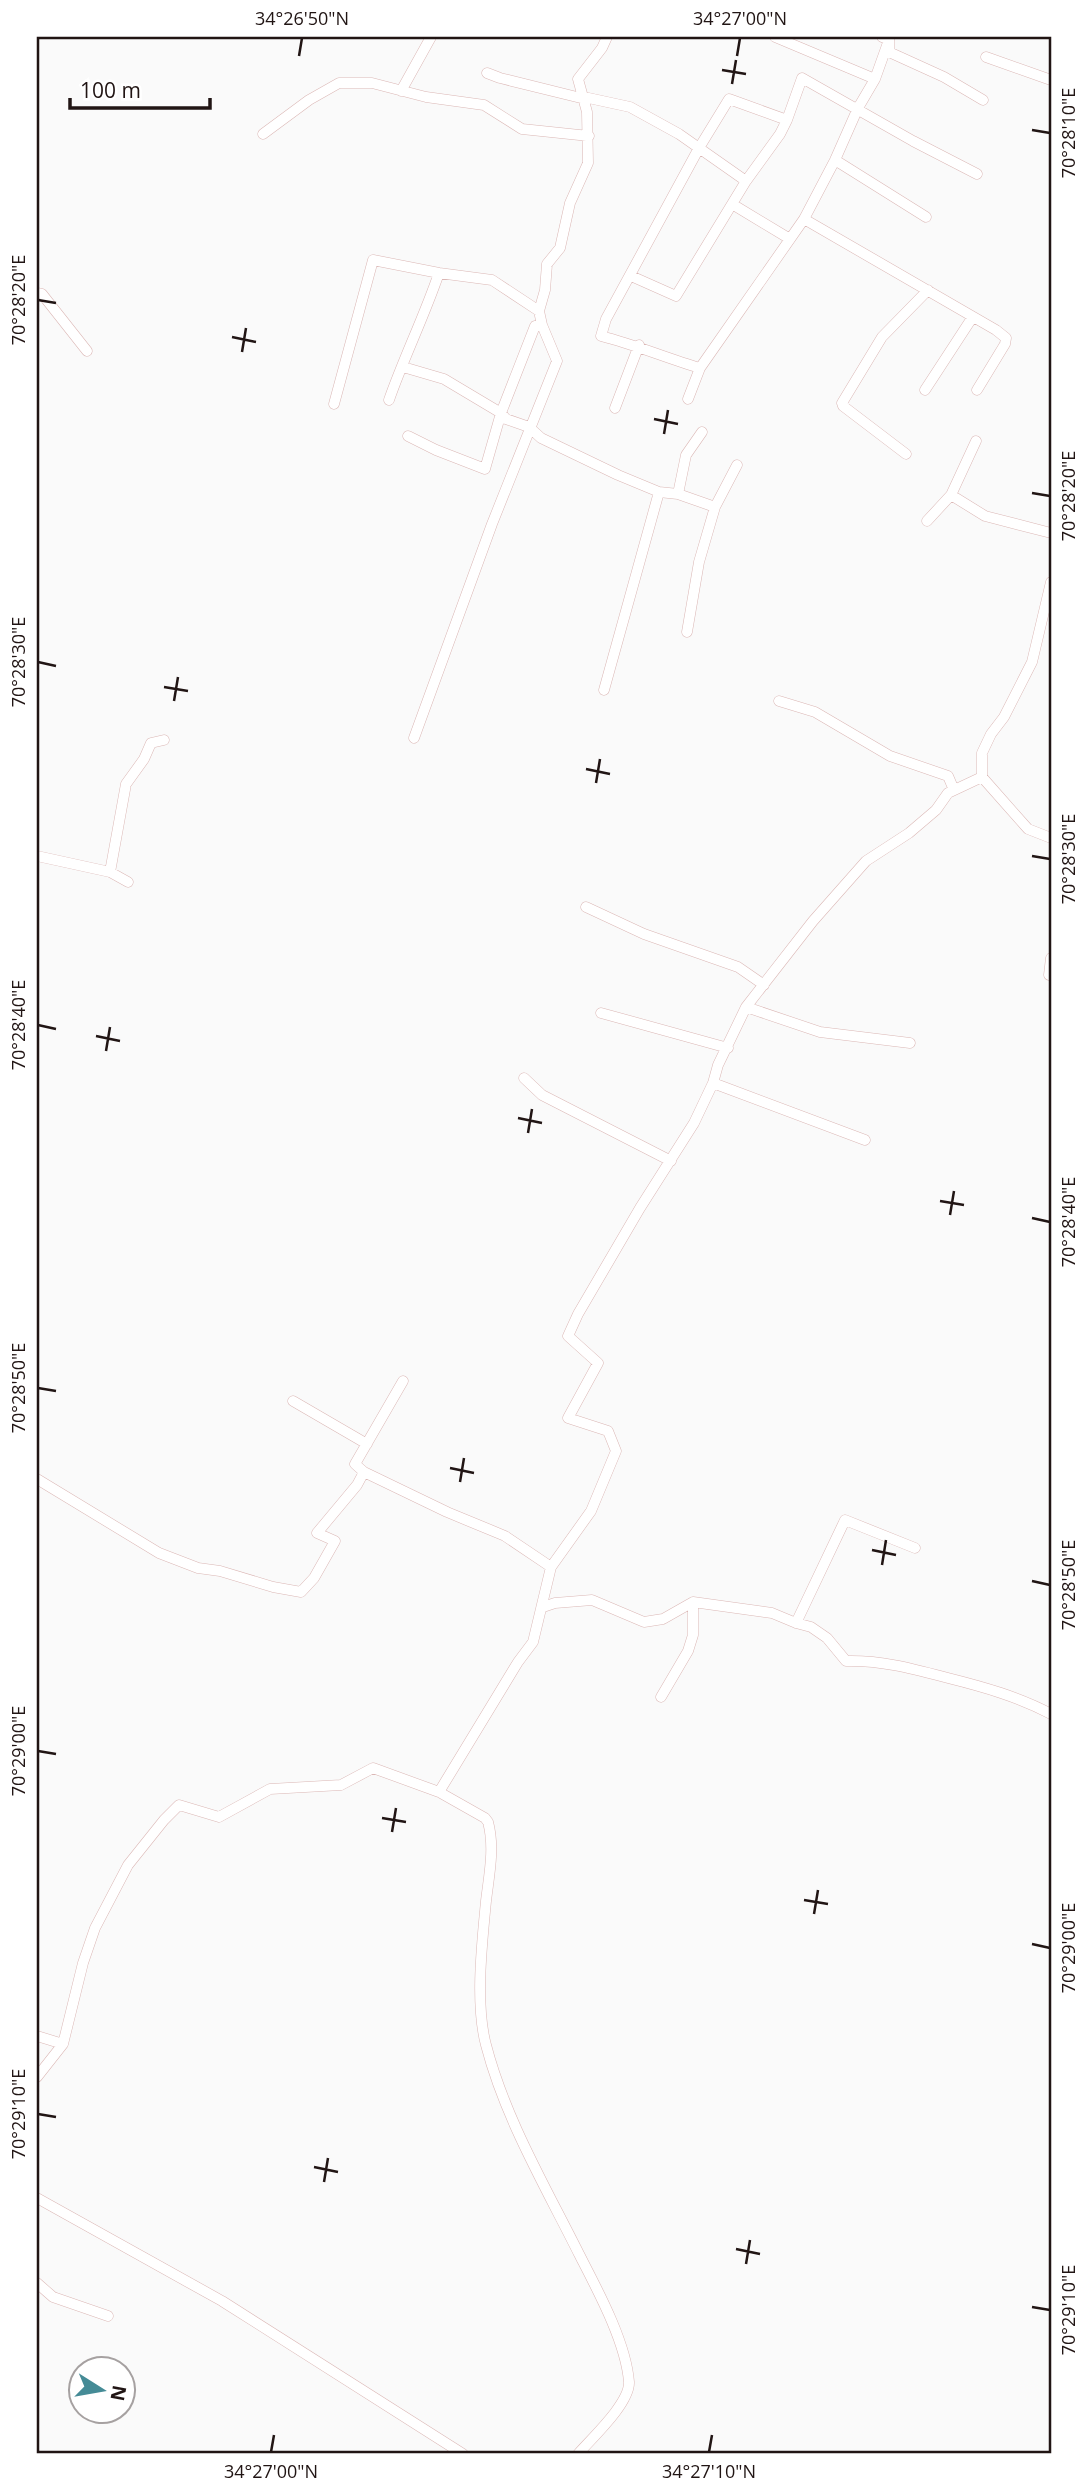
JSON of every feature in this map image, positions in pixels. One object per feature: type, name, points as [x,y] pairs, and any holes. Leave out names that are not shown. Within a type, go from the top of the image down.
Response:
[{"type":"street","points":[[401,91],[431,37]]},
{"type":"street","points":[[414,738],[492,524],[557,361],[539,311],[545,290],[547,264],[560,248],[570,203],[588,163],[589,136],[585,98],[578,79],[602,48],[607,37]]},
{"type":"street","points":[[775,37],[875,79]]},
{"type":"street","points":[[688,399],[700,368],[804,219],[875,79],[887,38]]},
{"type":"street","points":[[887,38],[889,52],[944,77],[983,100]]},
{"type":"street","points":[[986,57],[1051,79]]},
{"type":"street","points":[[487,73],[630,107],[699,148],[747,181]]},
{"type":"street","points":[[631,276],[676,296],[787,120],[802,78],[977,174]]},
{"type":"street","points":[[263,134],[309,100],[339,83],[372,83],[426,97],[484,105],[522,129],[589,136]]},
{"type":"street","points":[[700,368],[664,357],[639,345],[601,336],[606,320],[699,148],[729,99],[787,120]]},
{"type":"street","points":[[835,160],[926,216]]},
{"type":"street","points":[[732,204],[790,239]]},
{"type":"street","points":[[804,219],[1006,338],[977,390]]},
{"type":"street","points":[[334,404],[373,260],[439,274],[492,280],[539,311]]},
{"type":"street","points":[[388,400],[439,274]]},
{"type":"street","points":[[906,454],[843,407],[842,403],[882,337],[928,290]]},
{"type":"street","points":[[37,293],[42,294],[87,351]]},
{"type":"street","points":[[925,390],[972,318]]},
{"type":"street","points":[[408,436],[485,469],[501,413],[535,326],[542,325]]},
{"type":"street","points":[[615,408],[639,345]]},
{"type":"street","points":[[403,367],[444,379],[501,413],[506,419],[529,427],[541,438],[618,475],[659,492],[678,494],[715,507]]},
{"type":"street","points":[[678,494],[686,455],[702,432]]},
{"type":"street","points":[[927,521],[951,495],[976,441]]},
{"type":"street","points":[[687,632],[699,562],[715,507],[737,465]]},
{"type":"street","points":[[604,690],[659,492]]},
{"type":"street","points":[[951,495],[985,516],[1051,533]]},
{"type":"street","points":[[1051,582],[1032,662],[982,753],[982,777],[1028,829],[1051,838]]},
{"type":"street","points":[[779,701],[815,712],[890,756],[947,776],[954,790]]},
{"type":"street","points":[[110,872],[126,784],[144,759],[151,743],[164,740]]},
{"type":"street","points":[[439,1792],[518,1662],[533,1643],[551,1567],[591,1511],[616,1451],[608,1431],[568,1418],[598,1363],[568,1336],[583,1307],[640,1208],[694,1124],[746,1007],[813,921],[866,861],[909,833],[936,810],[948,793],[982,777]]},
{"type":"street","points":[[37,856],[110,872],[128,882]]},
{"type":"street","points":[[586,907],[644,934],[738,967],[764,985]]},
{"type":"street","points":[[1049,975],[1051,958]]},
{"type":"street","points":[[746,1007],[820,1032],[910,1043]]},
{"type":"street","points":[[601,1013],[728,1048]]},
{"type":"street","points":[[524,1078],[542,1095],[671,1161]]},
{"type":"street","points":[[713,1083],[865,1140]]},
{"type":"street","points":[[403,1381],[355,1464],[364,1472],[447,1512],[505,1536],[551,1567]]},
{"type":"street","points":[[293,1401],[367,1444]]},
{"type":"street","points":[[37,1479],[159,1553],[198,1568],[301,1592],[314,1578],[335,1541],[317,1534],[357,1485],[364,1472]]},
{"type":"street","points":[[796,1623],[845,1520],[915,1548]]},
{"type":"street","points":[[543,1607],[592,1600],[644,1622],[663,1619],[693,1602],[772,1613],[819,1632],[846,1661],[876,1661],[910,1667],[991,1689],[1051,1714]]},
{"type":"street","points":[[661,1697],[688,1651],[693,1635],[693,1602]]},
{"type":"street","points":[[37,2077],[63,2044],[94,1928],[128,1865],[179,1805],[219,1817],[270,1789],[341,1784],[373,1768],[439,1792],[485,1818],[488,1822],[491,1856],[483,1927],[481,1994],[485,2042],[530,2157],[597,2290],[627,2363],[629,2386],[624,2401],[578,2454]]},
{"type":"street","points":[[37,2036],[63,2044]]},
{"type":"street","points":[[37,2198],[222,2301],[463,2454]]},
{"type":"street","points":[[37,2283],[53,2297],[108,2316]]}]
